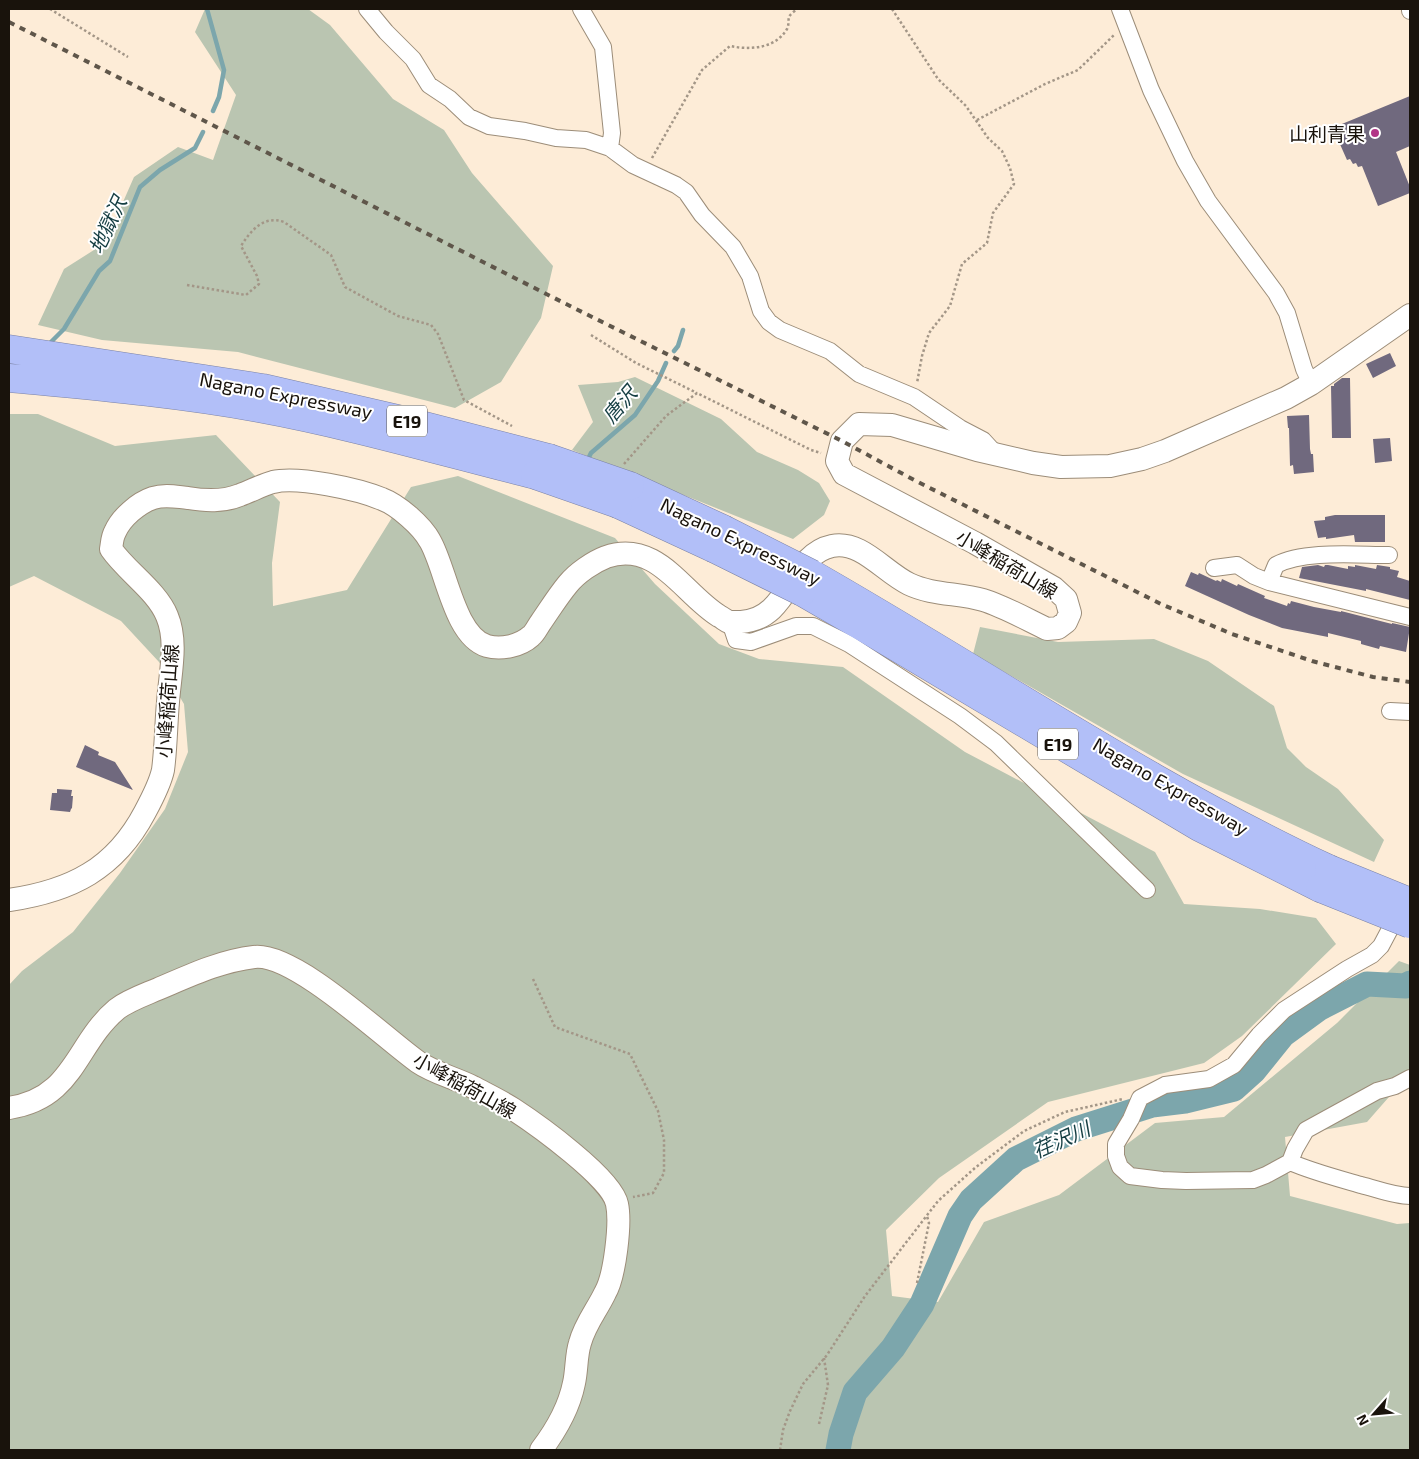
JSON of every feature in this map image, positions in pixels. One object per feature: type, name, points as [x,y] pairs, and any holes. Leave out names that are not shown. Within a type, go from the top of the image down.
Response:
[{"type":"highway","name":"Nagano Expressway","points":[[9,349],[260,398],[357,429],[542,466],[623,486],[718,538],[807,583],[866,628],[1199,827],[1324,878],[1410,924]]},
{"type":"highway","name":"Nagano Expressway","points":[[9,378],[190,397],[260,398]]},
{"type":"highway","name":"Nagano Expressway","points":[[1324,878],[1410,902]]},
{"type":"main road","points":[[838,457],[842,441],[859,424],[892,425],[977,450],[994,452],[1033,463],[1061,467],[1110,466],[1142,459],[1286,398],[1311,384],[1410,315]]},
{"type":"main road","name":"小峰稲荷山線","points":[[9,900],[44,894],[68,885],[95,871],[112,858],[126,842],[153,798],[162,771],[173,639],[167,615],[155,598],[120,562],[112,549],[113,534],[121,521],[141,504],[154,497],[172,496],[205,501],[223,500],[237,497],[274,482],[296,480],[354,490],[386,500],[410,517],[429,538],[440,562],[460,620],[470,634],[484,646],[500,648],[516,645],[531,636],[570,581],[590,566],[607,557],[627,553],[661,564],[707,608],[730,622],[748,621],[763,616],[774,607],[808,559],[818,551],[830,546],[843,545],[856,549],[908,584],[930,591],[984,600],[1047,629],[1058,628],[1066,622],[1070,614],[1066,600],[1054,588],[975,543],[844,474],[837,462],[838,457]]},
{"type":"main road","name":"小峰稲荷山線","points":[[9,1108],[20,1106],[55,1088],[82,1055],[94,1034],[119,1008],[133,1000],[208,968],[232,960],[258,956],[282,962],[308,976],[420,1064],[472,1086],[512,1109],[568,1149],[605,1184],[617,1201]]},
{"type":"main road","points":[[541,1450],[556,1431],[565,1413],[574,1382],[579,1344],[588,1322],[607,1291],[614,1268],[618,1217],[617,1201]]},
{"type":"street","points":[[367,9],[386,32],[414,59],[429,85],[450,99],[469,117],[489,126],[556,138],[586,140],[610,148],[633,165],[676,185],[686,192],[702,214],[733,247],[750,276],[761,311],[769,322],[780,330],[830,351],[859,374],[914,397],[960,428],[984,440],[994,452]]},
{"type":"street","points":[[581,9],[603,47],[612,133],[610,148]]},
{"type":"street","points":[[1126,15],[1151,90],[1185,161],[1203,193],[1276,293],[1287,313],[1304,369],[1311,384]]},
{"type":"street","points":[[1269,582],[1276,565],[1284,560],[1323,555],[1389,555]]},
{"type":"street","points":[[1214,568],[1237,565],[1254,576],[1269,582],[1410,617]]},
{"type":"street","points":[[730,622],[736,640],[751,642],[796,626],[813,626],[865,654],[935,702],[960,716],[996,743],[1147,890]]},
{"type":"street","points":[[1390,711],[1410,712]]},
{"type":"street","points":[[1410,891],[1382,946],[1372,955],[1284,1010],[1258,1035],[1234,1065],[1209,1078],[1165,1085],[1139,1100],[1131,1119],[1116,1144],[1116,1156],[1120,1167],[1130,1176],[1186,1182],[1253,1180],[1290,1162],[1306,1130],[1377,1090],[1395,1086],[1410,1078]]},
{"type":"street","points":[[1290,1162],[1306,1169],[1372,1188],[1410,1196]]},
{"type":"path","points":[[50,9],[128,57]]},
{"type":"path","points":[[646,170],[702,70],[730,46],[745,49],[762,47],[775,41],[788,28],[789,17],[797,9]]},
{"type":"path","points":[[892,9],[938,79],[966,106],[988,138],[1002,151],[1010,168],[1014,184],[993,213],[987,243],[962,264],[950,306],[929,333],[922,356],[914,397]]},
{"type":"path","points":[[976,120],[1045,84],[1078,70],[1111,36],[1126,15]]},
{"type":"path","points":[[186,285],[246,295],[259,284],[257,276],[241,246],[249,232],[268,220],[284,222],[331,255],[345,287],[398,316],[431,325],[438,334],[464,400],[517,428]]},
{"type":"path","points":[[591,335],[652,371],[811,450],[838,457]]},
{"type":"path","points":[[623,486],[666,416],[697,393]]},
{"type":"path","points":[[533,979],[555,1026],[630,1054],[658,1111],[664,1140],[664,1173],[653,1193],[617,1201]]},
{"type":"path","points":[[780,1450],[783,1430],[803,1384],[824,1358],[865,1296],[938,1201],[970,1172],[1024,1131],[1065,1112],[1120,1099],[1139,1100]]},
{"type":"path","points":[[916,1283],[929,1224],[927,1216]]},
{"type":"path","points":[[819,1424],[828,1385],[824,1358]]},
{"type":"green space","points":[[205,9],[308,9],[330,25],[393,99],[444,130],[472,173],[553,266],[541,318],[501,382],[455,408],[238,352],[102,340],[38,325],[64,269],[105,243],[134,177],[178,147],[213,160],[236,95],[195,32]]},
{"type":"green space","points":[[635,377],[721,419],[757,452],[798,470],[819,483],[830,501],[824,515],[793,539],[572,450],[593,422],[578,385],[618,382]]},
{"type":"green space","points":[[9,414],[38,414],[115,446],[216,435],[280,502],[272,563],[273,606],[347,590],[411,487],[458,476],[615,538],[655,584],[719,644],[759,659],[843,667],[965,752],[1155,852],[1184,904],[1260,909],[1316,918],[1336,944],[1242,1036],[1204,1063],[1048,1102],[939,1178],[886,1230],[892,1296],[938,1302],[984,1222],[1059,1195],[1155,1123],[1224,1117],[1337,1023],[1399,961],[1410,965],[1410,1073],[1367,1122],[1285,1137],[1290,1196],[1397,1224],[1410,1223],[1410,1450],[9,1450],[9,985],[22,971],[73,932],[120,873],[165,809],[188,752],[184,704],[159,662],[121,621],[34,576],[9,587]]},
{"type":"green space","points":[[980,627],[1058,642],[1154,639],[1208,661],[1274,706],[1287,748],[1306,767],[1338,789],[1384,840],[1374,862],[1183,774],[973,654]]},
{"type":"building","name":"山利青果","points":[[1410,96],[1410,146],[1396,152],[1410,187],[1410,193],[1378,206],[1362,166],[1358,167],[1350,159],[1347,160],[1339,142],[1343,141],[1337,126]]},
{"type":"building","points":[[1390,353],[1396,366],[1373,378],[1366,364]]},
{"type":"building","points":[[1342,378],[1350,378],[1351,438],[1332,438],[1331,386],[1334,386]]},
{"type":"building","points":[[1309,415],[1310,449],[1311,454],[1313,454],[1314,472],[1294,474],[1293,465],[1290,466],[1287,416]]},
{"type":"building","points":[[1390,438],[1392,461],[1375,463],[1373,439]]},
{"type":"building","points":[[1335,515],[1385,515],[1385,542],[1355,542],[1354,535],[1326,539],[1326,537],[1318,538],[1314,521],[1325,520],[1325,517]]},
{"type":"building","points":[[1318,565],[1348,569],[1348,566],[1355,567],[1355,565],[1376,569],[1377,565],[1390,567],[1390,569],[1399,571],[1397,577],[1410,581],[1410,600],[1366,589],[1366,591],[1299,578],[1302,567]]},
{"type":"building","points":[[1191,572],[1198,575],[1199,573],[1216,581],[1221,582],[1222,579],[1237,586],[1238,584],[1265,596],[1264,598],[1287,606],[1291,601],[1410,627],[1406,652],[1380,646],[1379,649],[1361,644],[1361,641],[1328,633],[1328,637],[1282,628],[1185,586]]},
{"type":"building","points":[[85,745],[99,752],[98,755],[115,762],[133,790],[76,767]]},
{"type":"building","points":[[57,789],[72,790],[72,808],[70,812],[50,810],[52,793],[57,793]]},
{"type":"waterway","name":"地獄沢","points":[[207,9],[224,70],[219,97],[213,111]]},
{"type":"waterway","name":"地獄沢","points":[[48,345],[64,329],[99,271],[110,261],[140,187],[160,170],[195,148],[203,132]]},
{"type":"waterway","points":[[674,351],[678,346],[683,330]]},
{"type":"waterway","name":"唐沢","points":[[588,459],[591,453],[635,415],[658,381],[666,363]]},
{"type":"waterway","name":"荏沢川","points":[[838,1450],[841,1434],[855,1392],[893,1348],[922,1304],[960,1216],[971,1200],[1016,1159],[1076,1129],[1152,1105],[1185,1101],[1234,1089],[1254,1071],[1283,1035],[1320,1008],[1367,984],[1406,986],[1410,983]]},
{"type":"railway","points":[[9,22],[572,307],[842,441],[916,481],[1161,604],[1232,634],[1312,661],[1373,677],[1410,682]]},
{"type":"place","name":"山利青果","points":[[1375,133]]}]
